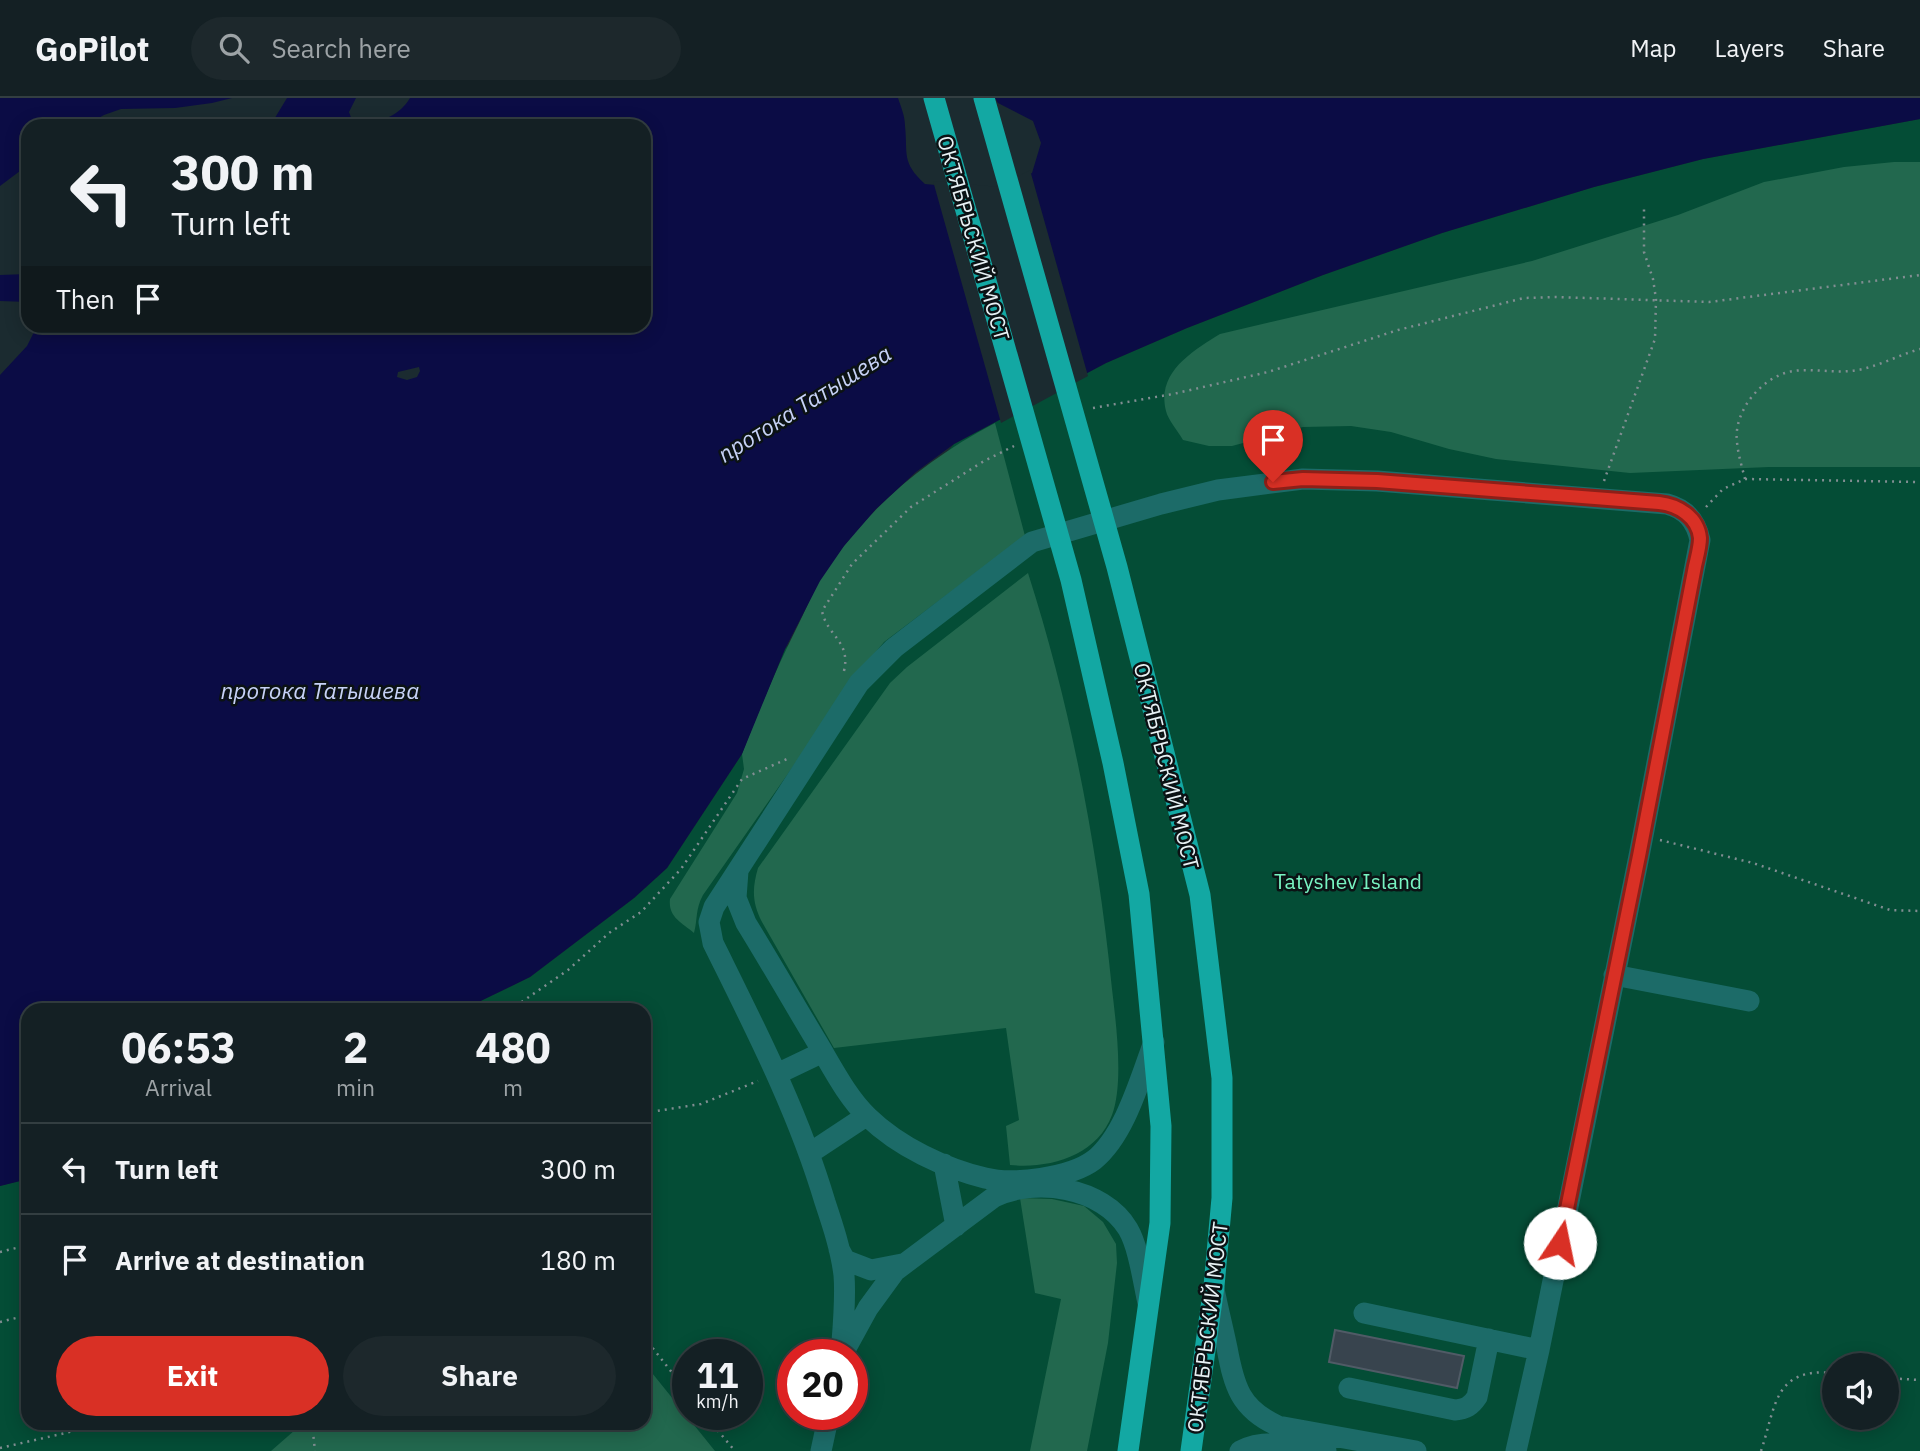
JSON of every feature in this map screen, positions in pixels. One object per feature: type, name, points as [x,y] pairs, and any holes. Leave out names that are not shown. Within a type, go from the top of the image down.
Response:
[{"type":"main road","name":"ОКТЯБРЬСКИЙ МОСТ","points":[[934,98],[1071,580],[1113,763],[1139,894],[1161,1126],[1160,1223],[1128,1451]]},
{"type":"main road","name":"ОКТЯБРЬСКИЙ МОСТ","points":[[984,98],[1117,567],[1200,895],[1222,1078],[1222,1198],[1214,1286],[1191,1451]]},
{"type":"lane","points":[[843,1339],[845,1299],[839,1249],[810,1153],[777,1073],[709,932],[711,911],[738,866],[867,673],[894,648],[1032,542],[1218,490],[1303,479],[1377,481],[1667,504],[1681,509],[1694,522],[1700,540],[1539,1350],[1516,1451]]},
{"type":"lane","points":[[738,866],[738,906],[823,1052],[866,1116],[905,1144],[944,1164],[988,1179],[1012,1180],[1049,1177],[1069,1172],[1093,1161],[1115,1136],[1154,1042]]},
{"type":"lane","points":[[1614,975],[1749,1001]]},
{"type":"lane","points":[[777,1073],[823,1052]]},
{"type":"lane","points":[[810,1153],[866,1116]]},
{"type":"lane","points":[[944,1164],[956,1226]]},
{"type":"lane","points":[[850,1339],[868,1308],[902,1264],[994,1197],[1012,1191],[1062,1188],[1081,1192],[1105,1206],[1128,1229],[1150,1308]]},
{"type":"lane","points":[[839,1249],[845,1260],[871,1270],[902,1264]]},
{"type":"lane","points":[[1214,1286],[1234,1383],[1246,1403],[1260,1416],[1278,1426],[1416,1451]]},
{"type":"lane","points":[[1364,1314],[1539,1350]]},
{"type":"lane","points":[[1349,1388],[1455,1410],[1465,1409],[1473,1405],[1477,1397],[1489,1339]]},
{"type":"lane","points":[[821,1451],[826,1430]]},
{"type":"lane","points":[[1240,1451],[1256,1445],[1275,1443],[1326,1451]]},
{"type":"path","points":[[1598,497],[1655,339],[1656,299],[1644,251],[1644,208]]},
{"type":"path","points":[[1656,299],[1709,302],[1920,275]]},
{"type":"path","points":[[1745,479],[1736,439],[1742,412],[1752,396],[1773,378],[1792,371],[1838,373],[1861,370],[1920,349]]},
{"type":"path","points":[[1694,522],[1723,489],[1745,479],[1920,482]]},
{"type":"path","points":[[1643,835],[1753,863],[1890,910],[1920,911]]},
{"type":"path","points":[[651,1113],[701,1104],[777,1073]]},
{"type":"path","points":[[0,1252],[21,1247]]},
{"type":"path","points":[[0,1322],[21,1317]]},
{"type":"path","points":[[651,1346],[672,1373]]},
{"type":"path","points":[[1761,1451],[1773,1406],[1783,1389],[1790,1381],[1803,1374],[1822,1372]]},
{"type":"path","points":[[1899,1379],[1920,1380]]},
{"type":"path","points":[[0,1448],[74,1430]]},
{"type":"path","points":[[313,1430],[315,1451]]},
{"type":"path","points":[[717,1430],[735,1451]]},
{"type":"green space","name":"Tatyshev Island","points":[[1920,119],[1920,1451],[0,1451],[0,1186],[21,1181],[21,1430],[651,1430],[651,1003],[476,1003],[530,977],[634,898],[667,868],[742,754],[785,649],[954,444],[1106,363],[1323,275],[1442,233],[1594,187],[1703,159]]},
{"type":"green space","points":[[1920,162],[1920,467],[1769,467],[1630,473],[1496,459],[1391,432],[1351,426],[1303,427],[1232,446],[1209,446],[1183,440],[1167,414],[1164,397],[1172,374],[1188,356],[1220,334],[1532,261],[1678,215],[1764,182],[1844,167]]},
{"type":"green space","points":[[995,423],[1025,536],[884,642],[860,671],[703,895],[694,933],[673,915],[670,899],[737,793],[744,769],[742,754],[748,737],[821,578],[857,530],[898,489],[944,454]]},
{"type":"green space","points":[[1028,573],[1070,727],[1091,831],[1117,1035],[1118,1087],[1112,1115],[1095,1141],[1070,1157],[1025,1166],[1010,1165],[1006,1126],[1019,1120],[1006,1028],[834,1048],[762,922],[756,908],[754,889],[758,868],[890,683]]},
{"type":"green space","points":[[1020,1198],[1052,1199],[1084,1206],[1103,1222],[1116,1244],[1117,1263],[1108,1343],[1087,1451],[1030,1451],[1061,1299],[1035,1293]]},
{"type":"green space","points":[[651,1372],[672,1398],[672,1430],[698,1430],[715,1451],[271,1451],[295,1430],[651,1430]]},
{"type":"water","points":[[0,98],[232,98],[175,108],[121,109],[97,119],[21,119],[21,170],[0,186]]},
{"type":"water","points":[[287,98],[356,98],[349,112],[352,119],[274,119]]},
{"type":"water","name":"протока Татышева","points":[[410,98],[898,98],[904,119],[909,163],[925,184],[1000,191],[1032,173],[1041,143],[1033,121],[998,103],[995,98],[1920,98],[1920,119],[1703,159],[1594,187],[1442,233],[1323,275],[1106,363],[954,444],[916,472],[876,509],[844,546],[820,581],[785,649],[742,754],[667,868],[634,898],[530,977],[476,1003],[21,1003],[21,1181],[0,1186],[0,375],[27,346],[34,333],[651,333],[651,119],[385,119],[401,109]],"holes":[[[419,367],[417,377],[407,380],[397,377],[398,372]]]},
{"type":"water","points":[[21,274],[21,302],[0,301],[0,275]]},
{"type":"pier","points":[[1030,170],[1088,376],[1001,423],[933,181],[999,187]]},
{"type":"building","points":[[1335,1330],[1464,1356],[1457,1388],[1329,1362]]},
{"type":"route","points":[[1273,482],[1303,479],[1377,481],[1659,503],[1681,509],[1697,527],[1700,540],[1560,1243]]}]
